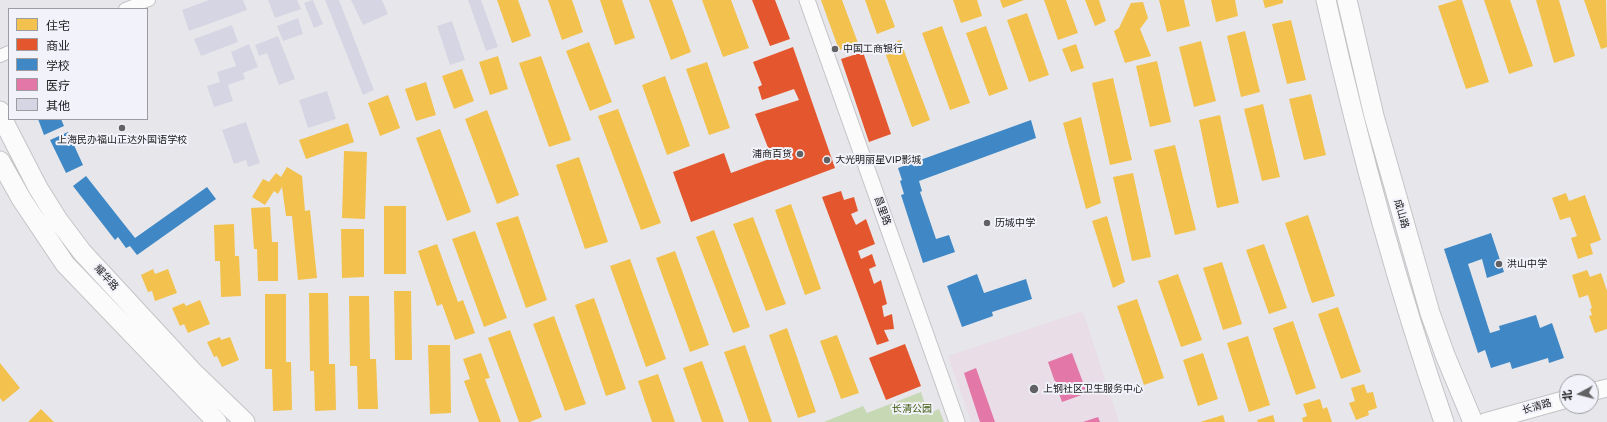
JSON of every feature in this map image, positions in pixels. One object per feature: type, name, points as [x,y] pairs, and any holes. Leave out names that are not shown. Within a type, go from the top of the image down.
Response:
[{"type":"main road","name":"成山路","points":[[1326,0],[1372,185],[1426,369],[1444,422]]},
{"type":"main road","name":"成山路","points":[[1347,0],[1374,116],[1430,313],[1445,355],[1473,422]]},
{"type":"main road","name":"耀华路","points":[[0,111],[4,122],[38,188],[58,220],[82,252],[192,371],[245,422]]},
{"type":"main road","name":"耀华路","points":[[0,161],[22,200],[65,264],[217,422]]},
{"type":"main road","name":"长清路","points":[[1485,422],[1559,401]]},
{"type":"street","points":[[128,8],[149,0]]},
{"type":"street","name":"昌里路","points":[[807,0],[957,422]]},
{"type":"shaded area","name":"上钢社区卫生服务中心","points":[[1083,311],[1119,422],[971,422],[948,356]]},
{"type":"green space","name":"长清公园","points":[[921,392],[928,414],[939,409],[944,422],[824,422],[863,406],[867,413]]},
{"type":"building: 住宅","points":[[497,0],[518,0],[531,36],[512,43]]},
{"type":"building: 住宅","points":[[548,0],[572,0],[583,32],[562,40]]},
{"type":"building: 住宅","points":[[600,0],[622,0],[635,38],[615,45]]},
{"type":"building: 住宅","points":[[649,0],[672,0],[691,52],[671,60]]},
{"type":"building: 住宅","points":[[702,0],[731,0],[749,48],[723,57]]},
{"type":"building: 住宅","points":[[821,0],[842,0],[858,43],[839,50]]},
{"type":"building: 住宅","points":[[865,0],[885,0],[895,27],[877,34]]},
{"type":"building: 住宅","points":[[953,0],[977,0],[982,16],[961,23]]},
{"type":"building: 住宅","points":[[1000,0],[1024,0],[1003,8]]},
{"type":"building: 住宅","points":[[1044,0],[1066,0],[1078,33],[1058,40]]},
{"type":"building: 住宅","points":[[1085,0],[1099,0],[1106,21],[1095,26]]},
{"type":"building: 住宅","points":[[1159,0],[1184,0],[1190,26],[1167,32]]},
{"type":"building: 住宅","points":[[1211,0],[1235,0],[1238,16],[1216,22]]},
{"type":"building: 住宅","points":[[1263,0],[1283,0],[1283,3],[1265,8]]},
{"type":"building: 住宅","points":[[1457,0],[1462,0],[1489,82],[1466,89],[1438,6]]},
{"type":"building: 住宅","points":[[1484,0],[1510,0],[1533,66],[1509,74]]},
{"type":"building: 住宅","points":[[1536,0],[1559,0],[1575,56],[1554,63]]},
{"type":"building: 住宅","points":[[1584,0],[1606,0],[1607,47],[1601,49]]},
{"type":"building: 住宅","points":[[1143,2],[1148,18],[1140,29],[1151,56],[1125,63],[1114,31],[1119,28],[1131,3]]},
{"type":"building: 住宅","points":[[1027,13],[1049,75],[1029,82],[1007,20]]},
{"type":"building: 住宅","points":[[1291,20],[1306,80],[1287,84],[1272,24]]},
{"type":"building: 住宅","points":[[942,26],[970,103],[950,110],[922,33]]},
{"type":"building: 住宅","points":[[986,26],[1008,89],[989,96],[966,33]]},
{"type":"building: 住宅","points":[[1245,31],[1260,92],[1241,97],[1227,36]]},
{"type":"building: 住宅","points":[[900,40],[930,120],[912,127],[883,47]]},
{"type":"building: 住宅","points":[[1201,41],[1216,101],[1194,107],[1179,47]]},
{"type":"building: 住宅","points":[[589,42],[612,102],[590,111],[566,51]]},
{"type":"building: 住宅","points":[[1076,44],[1084,68],[1071,72],[1062,49]]},
{"type":"building: 住宅","points":[[498,56],[508,89],[490,95],[479,62]]},
{"type":"building: 住宅","points":[[541,56],[571,140],[549,147],[519,63]]},
{"type":"building: 住宅","points":[[1157,61],[1171,122],[1150,127],[1136,66]]},
{"type":"building: 住宅","points":[[707,62],[730,128],[709,135],[686,69]]},
{"type":"building: 住宅","points":[[462,69],[474,101],[454,109],[442,76]]},
{"type":"building: 住宅","points":[[665,76],[690,146],[667,155],[642,85]]},
{"type":"building: 住宅","points":[[1113,78],[1132,160],[1110,165],[1092,83]]},
{"type":"building: 住宅","points":[[426,82],[436,115],[416,121],[405,89]]},
{"type":"building: 住宅","points":[[1311,94],[1326,155],[1304,160],[1289,99]]},
{"type":"building: 住宅","points":[[388,95],[400,128],[380,136],[368,103]]},
{"type":"building: 住宅","points":[[1263,104],[1280,177],[1262,181],[1244,109]]},
{"type":"building: 住宅","points":[[618,109],[661,223],[641,230],[598,116]]},
{"type":"building: 住宅","points":[[487,110],[519,195],[497,204],[465,119]]},
{"type":"building: 住宅","points":[[1220,115],[1239,203],[1217,208],[1199,120]]},
{"type":"building: 住宅","points":[[1081,117],[1101,203],[1086,209],[1063,123]]},
{"type":"building: 住宅","points":[[348,123],[354,142],[306,159],[299,140]]},
{"type":"building: 住宅","points":[[440,129],[471,212],[447,221],[416,138]]},
{"type":"building: 住宅","points":[[1175,145],[1196,230],[1175,235],[1154,150]]},
{"type":"building: 住宅","points":[[344,151],[367,152],[365,219],[342,218]]},
{"type":"building: 住宅","points":[[579,157],[608,242],[585,249],[556,165]]},
{"type":"building: 住宅","points":[[287,167],[302,176],[305,211],[310,210],[317,278],[298,280],[292,216],[286,216],[282,187],[278,194],[274,191],[265,205],[252,197],[263,179],[269,182],[276,173],[281,177]]},
{"type":"building: 住宅","points":[[1133,173],[1151,257],[1132,261],[1113,177]]},
{"type":"building: 住宅","points":[[1566,193],[1569,201],[1585,195],[1601,240],[1590,244],[1593,254],[1578,259],[1571,238],[1577,236],[1570,217],[1560,220],[1552,198]]},
{"type":"building: 住宅","points":[[791,204],[821,289],[805,295],[775,210]]},
{"type":"building: 住宅","points":[[384,206],[406,206],[406,274],[384,274]]},
{"type":"building: 住宅","points":[[270,207],[272,242],[278,242],[278,281],[258,281],[257,249],[254,249],[251,208]]},
{"type":"building: 住宅","points":[[1308,215],[1335,296],[1312,303],[1285,223]]},
{"type":"building: 住宅","points":[[518,216],[547,300],[526,308],[496,223]]},
{"type":"building: 住宅","points":[[1107,216],[1125,282],[1113,288],[1092,221]]},
{"type":"building: 住宅","points":[[753,217],[786,304],[766,311],[733,224]]},
{"type":"building: 住宅","points":[[234,224],[235,256],[239,256],[241,296],[221,297],[220,261],[215,261],[214,225]]},
{"type":"building: 住宅","points":[[341,229],[364,229],[364,277],[342,278]]},
{"type":"building: 住宅","points":[[714,230],[750,327],[733,333],[696,237]]},
{"type":"building: 住宅","points":[[475,231],[507,318],[484,327],[452,239]]},
{"type":"building: 住宅","points":[[437,244],[458,302],[463,300],[475,333],[455,340],[442,304],[437,306],[418,251]]},
{"type":"building: 住宅","points":[[1264,244],[1287,308],[1269,314],[1246,250]]},
{"type":"building: 住宅","points":[[675,251],[709,345],[690,352],[656,258]]},
{"type":"building: 住宅","points":[[630,259],[666,359],[646,367],[610,266]]},
{"type":"building: 住宅","points":[[1222,262],[1242,324],[1223,330],[1203,268]]},
{"type":"building: 住宅","points":[[153,269],[155,274],[168,269],[177,293],[155,301],[152,291],[148,292],[141,275]]},
{"type":"building: 住宅","points":[[1587,270],[1590,277],[1601,273],[1607,291],[1607,329],[1595,333],[1589,316],[1592,315],[1590,309],[1592,308],[1588,295],[1579,298],[1572,275]]},
{"type":"building: 住宅","points":[[1178,274],[1202,340],[1181,347],[1158,281]]},
{"type":"building: 住宅","points":[[394,291],[411,291],[412,360],[395,360]]},
{"type":"building: 住宅","points":[[309,293],[328,293],[329,364],[335,364],[336,410],[315,411],[314,371],[310,371]]},
{"type":"building: 住宅","points":[[265,294],[286,294],[286,362],[291,362],[292,410],[273,411],[272,369],[265,369]]},
{"type":"building: 住宅","points":[[349,296],[369,296],[370,359],[376,359],[378,409],[358,409],[357,366],[350,366]]},
{"type":"building: 住宅","points":[[594,298],[626,389],[606,396],[575,305]]},
{"type":"building: 住宅","points":[[1137,299],[1164,378],[1144,385],[1117,306]]},
{"type":"building: 住宅","points":[[200,300],[210,324],[188,333],[184,324],[180,326],[172,308],[184,303],[186,306]]},
{"type":"building: 住宅","points":[[1338,307],[1361,372],[1341,379],[1318,314]]},
{"type":"building: 住宅","points":[[554,316],[586,404],[565,411],[533,324]]},
{"type":"building: 住宅","points":[[1293,321],[1316,388],[1296,395],[1273,328]]},
{"type":"building: 住宅","points":[[787,328],[816,412],[798,418],[769,335]]},
{"type":"building: 住宅","points":[[510,330],[542,417],[530,422],[519,422],[488,338]]},
{"type":"building: 住宅","points":[[837,335],[859,393],[841,399],[820,341]]},
{"type":"building: 住宅","points":[[1248,336],[1270,405],[1249,412],[1227,343]]},
{"type":"building: 住宅","points":[[220,337],[221,340],[230,337],[239,360],[222,367],[217,356],[214,357],[207,342]]},
{"type":"building: 住宅","points":[[428,345],[450,345],[451,413],[430,414]]},
{"type":"building: 住宅","points":[[745,345],[772,422],[749,422],[724,352]]},
{"type":"building: 住宅","points":[[481,353],[490,378],[485,379],[501,422],[479,422],[464,381],[470,379],[463,359]]},
{"type":"building: 住宅","points":[[1203,353],[1218,399],[1198,406],[1183,360]]},
{"type":"building: 住宅","points":[[702,361],[724,422],[702,422],[683,368]]},
{"type":"building: 住宅","points":[[0,363],[20,388],[3,402],[0,398]]},
{"type":"building: 住宅","points":[[658,374],[675,422],[652,422],[638,381]]},
{"type":"building: 住宅","points":[[1364,384],[1367,393],[1373,392],[1377,408],[1368,411],[1369,415],[1356,420],[1349,403],[1355,401],[1351,388]]},
{"type":"building: 住宅","points":[[1320,399],[1323,409],[1327,407],[1332,422],[1303,422],[1302,418],[1307,416],[1303,404]]},
{"type":"building: 住宅","points":[[41,409],[54,422],[28,422]]},
{"type":"building: 住宅","points":[[1223,415],[1225,422],[1200,422]]},
{"type":"building: 住宅","points":[[1273,415],[1275,422],[1258,422],[1257,420]]},
{"type":"building: 商业","points":[[752,0],[775,0],[790,39],[770,46]]},
{"type":"building: 商业","name":"浦商百货","points":[[793,47],[835,168],[691,222],[673,172],[724,153],[731,173],[772,158],[755,114],[799,100],[794,89],[762,100],[758,87],[762,85],[753,62]]},
{"type":"building: 商业","points":[[863,52],[891,134],[869,142],[841,59]]},
{"type":"building: 商业","points":[[841,191],[844,200],[854,197],[858,211],[851,214],[856,225],[866,219],[875,244],[858,251],[861,259],[872,254],[876,266],[869,269],[874,284],[881,280],[887,304],[882,306],[884,317],[892,314],[894,329],[884,330],[889,341],[877,345],[822,197]]},
{"type":"building: 商业","points":[[905,344],[921,386],[886,400],[869,358]]},
{"type":"building: 学校","points":[[38,120],[61,120],[64,126],[44,135]]},
{"type":"building: 学校","points":[[1031,120],[1036,138],[919,181],[922,191],[920,192],[936,239],[949,235],[955,252],[923,263],[901,195],[904,194],[898,168]]},
{"type":"building: 学校","points":[[68,132],[83,165],[66,173],[50,140]]},
{"type":"building: 学校","points":[[86,176],[135,238],[207,187],[216,199],[137,255],[130,246],[126,248],[118,237],[115,240],[73,186]]},
{"type":"building: 学校","points":[[1491,233],[1504,272],[1487,278],[1482,259],[1468,264],[1490,333],[1500,330],[1499,326],[1536,315],[1540,328],[1552,323],[1564,358],[1549,363],[1548,358],[1512,369],[1510,362],[1491,368],[1485,350],[1478,353],[1444,249]]},
{"type":"building: 学校","points":[[977,274],[984,293],[1026,279],[1032,299],[992,312],[993,316],[962,327],[947,286]]},
{"type":"building: 医疗","points":[[1072,353],[1087,393],[1062,402],[1048,362]]},
{"type":"building: 医疗","points":[[976,368],[995,422],[980,422],[964,373]]},
{"type":"building: 医疗","points":[[1098,417],[1100,422],[1083,422]]},
{"type":"building: 其他","points":[[209,0],[243,0],[247,10],[189,31],[182,10]]},
{"type":"building: 其他","points":[[268,0],[297,0],[301,9],[275,18]]},
{"type":"building: 其他","points":[[312,0],[323,24],[314,28],[304,3]]},
{"type":"building: 其他","points":[[325,0],[339,0],[374,90],[363,95]]},
{"type":"building: 其他","points":[[351,0],[382,0],[388,14],[363,25]]},
{"type":"building: 其他","points":[[468,0],[481,0],[498,47],[486,51]]},
{"type":"building: 其他","points":[[298,18],[303,34],[283,41],[277,26]]},
{"type":"building: 其他","points":[[452,21],[465,60],[450,65],[437,26]]},
{"type":"building: 其他","points":[[232,25],[238,42],[201,56],[194,39]]},
{"type":"building: 其他","points":[[278,36],[295,79],[279,85],[267,53],[259,56],[255,45]]},
{"type":"building: 其他","points":[[249,44],[258,67],[243,73],[245,79],[228,85],[233,101],[214,107],[207,86],[220,82],[217,72],[236,66],[231,52]]},
{"type":"building: 其他","points":[[327,91],[336,119],[308,128],[299,100]]},
{"type":"building: 其他","points":[[246,122],[260,163],[248,167],[246,160],[234,164],[222,130]]},
{"type":"place","name":"中国工商银行","points":[[835,49]]},
{"type":"place","name":"上海民办福山正达外国语学校","points":[[122,128]]},
{"type":"place","name":"浦商百货","points":[[800,154]]},
{"type":"place","name":"大光明丽星VIP影城","points":[[827,160]]},
{"type":"place","name":"历城中学","points":[[987,223]]},
{"type":"place","name":"洪山中学","points":[[1499,264]]},
{"type":"place","name":"上钢社区卫生服务中心","points":[[1034,389]]}]
